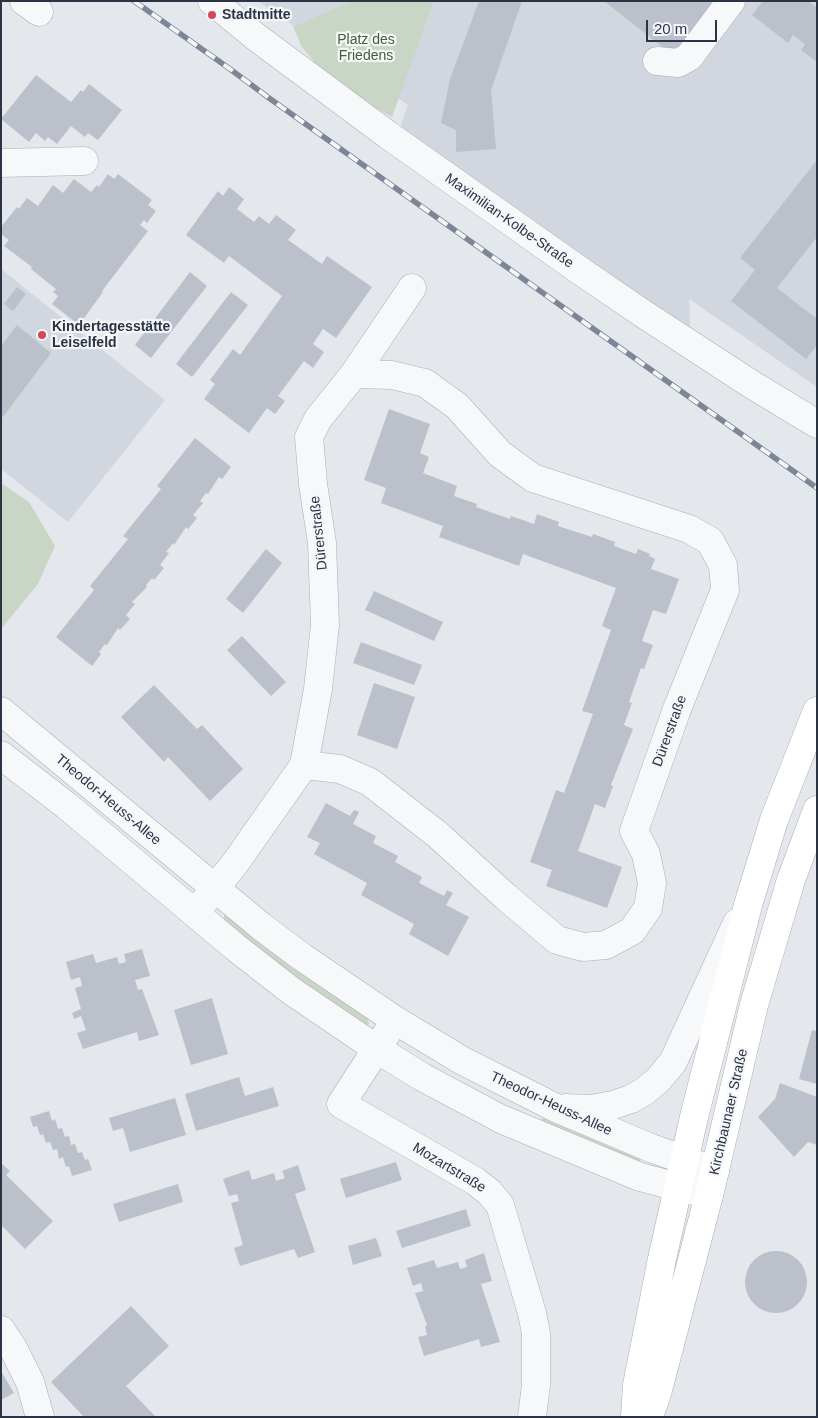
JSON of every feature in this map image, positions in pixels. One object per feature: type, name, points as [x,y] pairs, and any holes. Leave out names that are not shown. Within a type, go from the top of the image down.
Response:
[{"type":"street","name":"Maximilian-Kolbe-Straße","points":[[212,1],[256,37],[388,135],[579,270],[742,378],[817,424]]},
{"type":"street","points":[[657,61],[678,63],[689,57],[731,1]]},
{"type":"street","points":[[1,163],[84,161]]},
{"type":"street","name":"Dürerstraße","points":[[214,889],[304,766],[318,689],[326,625],[322,543],[313,484],[309,437],[318,419],[354,374],[412,288]]},
{"type":"street","name":"Dürerstraße","points":[[304,766],[340,768],[370,782],[438,835],[557,940],[583,947],[606,945],[632,931],[648,908],[652,883],[646,854],[634,831],[678,710],[725,590],[724,564],[710,541],[690,529],[533,478],[500,454],[457,406],[425,383],[392,375],[354,374]]},
{"type":"street","name":"Theodor-Heuss-Allee","points":[[1,711],[214,889],[302,957],[395,1020],[461,1060],[556,1108],[603,1129],[684,1160],[712,1183]]},
{"type":"street","points":[[635,1417],[637,1385],[670,1221],[748,905],[774,820],[817,711]]},
{"type":"street","points":[[1,755],[67,806],[234,947],[290,990],[422,1077],[501,1119],[640,1177],[678,1187],[712,1183]]},
{"type":"street","name":"Kirchbaunaer Straße","points":[[649,1417],[658,1390],[712,1183],[754,1005],[791,880],[817,810]]},
{"type":"street","points":[[195,913],[214,889]]},
{"type":"street","points":[[556,1108],[590,1109],[613,1105],[631,1099],[645,1091],[658,1080],[673,1062],[736,924],[748,905]]},
{"type":"street","points":[[377,1049],[395,1020]]},
{"type":"street","name":"Mozartstraße","points":[[377,1049],[341,1104],[475,1181],[489,1192],[500,1205],[536,1332],[536,1385],[532,1417]]},
{"type":"street","points":[[640,1177],[651,1186],[663,1202],[670,1221]]},
{"type":"street","points":[[1,1330],[13,1348],[30,1382],[40,1417]]},
{"type":"shaded area","points":[[258,1],[817,1],[817,387],[689,299],[691,341],[397,136],[408,105]]},
{"type":"shaded area","name":"Kindertagesstätte Leiselfeld","points":[[1,269],[165,400],[68,522],[1,469]]},
{"type":"green space","name":"Platz des Friedens","points":[[353,1],[434,1],[392,117],[334,86],[302,47],[293,27]]},
{"type":"green space","points":[[1,483],[29,502],[55,546],[38,584],[1,629]]},
{"type":"green space","points":[[226,913],[364,1014],[369,1024],[364,1027],[230,930],[224,920]]},
{"type":"green space","points":[[542,1118],[599,1134],[644,1151],[638,1167],[540,1123]]},
{"type":"building","points":[[479,1],[522,1],[491,90],[496,149],[456,152],[456,130],[441,123],[450,79]]},
{"type":"building","points":[[604,1],[721,1],[678,59]]},
{"type":"building","points":[[763,1],[808,1],[817,8],[817,62],[801,50],[805,44],[793,35],[788,43],[752,15]]},
{"type":"building","points":[[36,75],[71,102],[89,84],[122,110],[98,140],[88,133],[85,137],[71,126],[57,144],[48,137],[45,141],[36,133],[29,142],[1,119]]},
{"type":"building","points":[[817,160],[817,237],[777,288],[817,319],[817,345],[806,359],[731,301],[755,270],[740,258]]},
{"type":"building","points":[[108,174],[114,179],[118,174],[152,200],[148,205],[156,211],[147,223],[144,220],[140,225],[148,231],[102,291],[79,325],[52,304],[58,296],[53,292],[56,289],[31,269],[32,267],[4,246],[9,240],[1,234],[1,227],[27,198],[38,206],[53,185],[63,193],[74,179],[91,192],[97,185],[99,187]]},
{"type":"building","points":[[229,187],[244,199],[237,209],[254,222],[259,216],[269,224],[276,215],[296,230],[288,240],[322,264],[327,256],[372,287],[336,338],[323,329],[313,344],[324,352],[313,368],[304,361],[278,396],[285,401],[275,414],[267,408],[249,433],[204,399],[215,384],[210,380],[233,349],[240,355],[282,296],[229,256],[224,263],[186,235],[218,191],[223,196]]},
{"type":"building","points":[[190,272],[207,286],[151,358],[135,345]]},
{"type":"building","points":[[17,287],[26,294],[13,311],[4,304]]},
{"type":"building","points":[[231,292],[248,305],[192,377],[176,364]]},
{"type":"building","points":[[17,325],[51,353],[3,417],[1,416],[1,346]]},
{"type":"building","points":[[389,409],[430,424],[420,453],[429,457],[423,473],[457,486],[454,496],[477,504],[476,507],[510,519],[511,516],[534,524],[537,514],[559,522],[558,526],[592,537],[593,534],[615,542],[614,546],[636,554],[638,549],[650,554],[649,556],[655,559],[651,569],[679,579],[666,614],[653,610],[642,641],[653,645],[644,669],[641,668],[629,702],[632,703],[624,725],[633,729],[611,785],[613,786],[605,808],[595,804],[578,851],[622,867],[607,908],[546,886],[552,870],[530,862],[556,790],[564,793],[593,714],[582,711],[611,630],[602,626],[616,588],[523,554],[519,566],[439,537],[443,526],[381,503],[386,488],[364,480]]},
{"type":"building","points":[[195,438],[231,467],[222,479],[219,477],[208,494],[206,493],[200,501],[203,503],[193,515],[197,518],[188,529],[186,527],[174,545],[173,543],[166,552],[169,553],[160,565],[164,568],[154,580],[152,578],[146,585],[147,587],[132,602],[135,604],[126,615],[130,619],[120,630],[118,628],[107,645],[105,644],[99,652],[101,654],[92,666],[56,637],[94,590],[90,586],[128,539],[123,536],[161,489],[157,486]]},
{"type":"building","points":[[266,549],[282,563],[243,613],[226,599]]},
{"type":"building","points":[[374,591],[443,622],[434,641],[365,610]]},
{"type":"building","points":[[242,636],[286,682],[271,696],[227,650]]},
{"type":"building","points":[[361,642],[422,665],[414,685],[353,663]]},
{"type":"building","points":[[374,683],[415,697],[397,749],[357,735]]},
{"type":"building","points":[[154,685],[197,729],[202,725],[243,769],[210,801],[168,757],[164,762],[121,717]]},
{"type":"building","points":[[326,803],[350,816],[354,810],[359,812],[353,824],[376,836],[373,843],[398,856],[395,862],[422,877],[419,883],[444,896],[447,890],[453,893],[446,905],[469,917],[448,956],[409,934],[414,924],[361,895],[367,883],[314,854],[320,843],[307,837]]},
{"type":"building","points":[[142,949],[150,976],[135,980],[138,990],[142,989],[159,1035],[139,1041],[137,1032],[83,1049],[77,1033],[86,1030],[81,1016],[74,1019],[72,1013],[81,1009],[75,988],[82,986],[80,977],[71,980],[66,962],[93,954],[96,963],[117,957],[119,964],[126,962],[124,954]]},
{"type":"building","points":[[212,998],[228,1054],[191,1065],[174,1010]]},
{"type":"building","points":[[812,1030],[817,1031],[817,1084],[799,1079]]},
{"type":"building","points":[[239,1077],[245,1096],[273,1087],[279,1106],[196,1131],[185,1094]]},
{"type":"building","points":[[780,1083],[817,1097],[817,1145],[808,1142],[794,1157],[758,1117],[775,1099]]},
{"type":"building","points":[[175,1098],[186,1135],[130,1152],[123,1128],[113,1131],[109,1118]]},
{"type":"building","points":[[49,1111],[52,1121],[55,1119],[58,1129],[62,1128],[65,1137],[69,1136],[71,1145],[75,1144],[78,1153],[82,1152],[85,1160],[88,1159],[92,1170],[72,1176],[69,1166],[66,1167],[63,1157],[59,1159],[57,1149],[53,1150],[50,1142],[46,1143],[43,1134],[40,1135],[37,1126],[33,1127],[30,1117]]},
{"type":"building","points":[[396,1162],[402,1180],[346,1198],[340,1179]]},
{"type":"building","points":[[1,1163],[10,1171],[6,1175],[53,1221],[25,1249],[1,1225]]},
{"type":"building","points":[[298,1165],[306,1190],[295,1194],[315,1252],[298,1258],[294,1249],[240,1266],[234,1248],[243,1245],[231,1203],[239,1201],[237,1194],[229,1196],[223,1179],[249,1170],[252,1180],[274,1173],[276,1181],[285,1178],[282,1171]]},
{"type":"building","points":[[178,1184],[183,1202],[119,1222],[113,1204]]},
{"type":"building","points":[[466,1209],[471,1226],[402,1248],[396,1231]]},
{"type":"building","points":[[376,1238],[382,1256],[353,1265],[348,1246]]},
{"type":"building","points":[[776,1251],[788,1253],[798,1260],[805,1270],[807,1282],[805,1294],[798,1304],[788,1311],[776,1313],[764,1311],[754,1304],[747,1294],[745,1282],[747,1270],[754,1260],[764,1253]]},
{"type":"building","points":[[484,1253],[492,1281],[481,1284],[500,1342],[481,1347],[479,1339],[424,1356],[418,1337],[427,1335],[425,1326],[427,1325],[415,1293],[423,1291],[421,1283],[413,1286],[407,1268],[434,1260],[437,1268],[458,1262],[460,1269],[467,1267],[465,1260]]},
{"type":"building","points":[[131,1306],[169,1346],[126,1386],[156,1417],[84,1417],[51,1382]]},
{"type":"building","points":[[1,1371],[14,1393],[1,1400]]},
{"type":"railway","points":[[134,1],[817,488]]},
{"type":"place","name":"Stadtmitte","points":[[212,15]]},
{"type":"place","name":"Kindertagesstätte Leiselfeld","points":[[42,335]]}]
